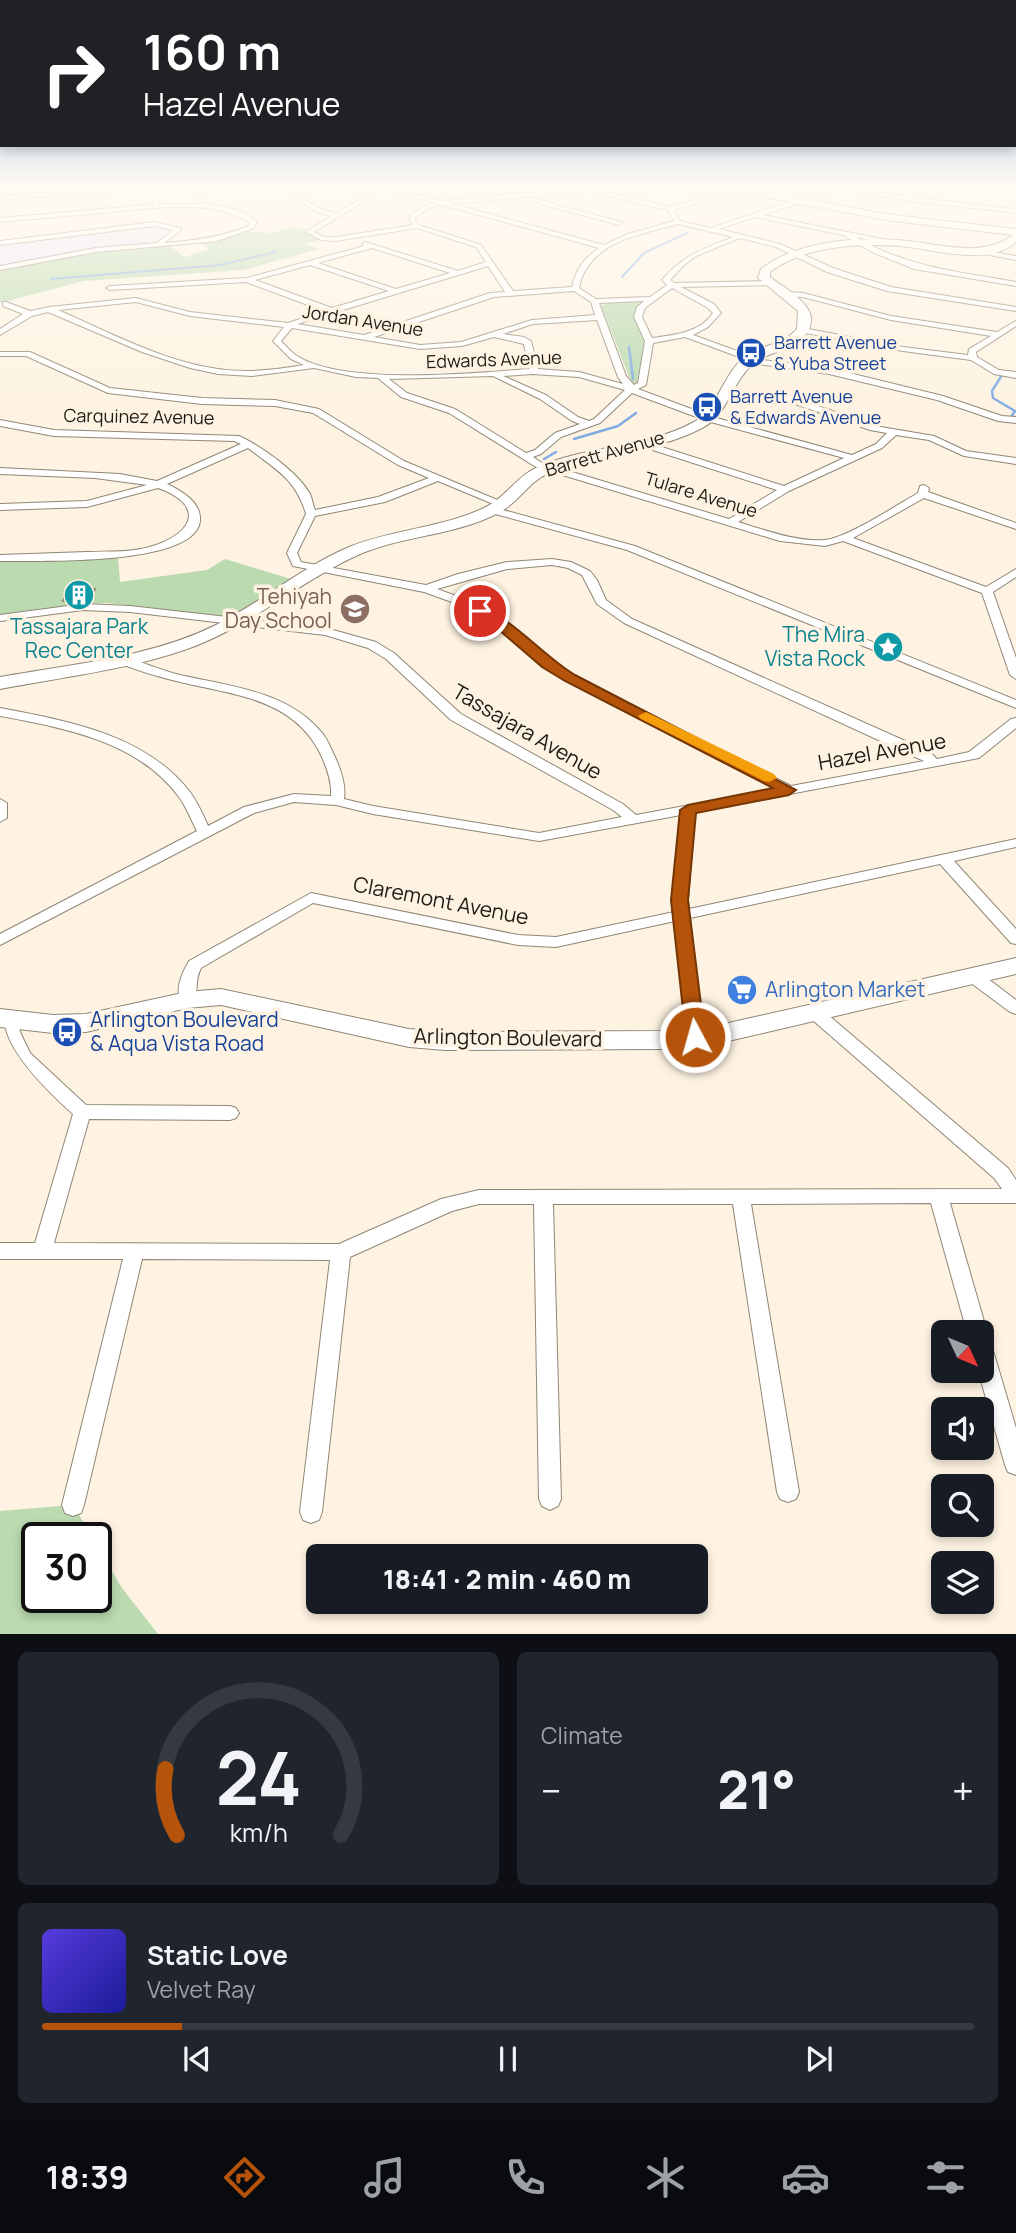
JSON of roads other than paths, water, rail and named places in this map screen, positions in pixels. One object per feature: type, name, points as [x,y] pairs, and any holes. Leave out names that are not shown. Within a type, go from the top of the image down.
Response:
[{"type":"street","points":[[0,268],[36,261]]},
{"type":"street","points":[[110,288],[247,280],[315,261]]},
{"type":"street","points":[[421,261],[458,273]]},
{"type":"street","points":[[575,289],[575,276],[587,261]]},
{"type":"street","points":[[649,341],[684,334],[713,321],[717,313],[711,306],[666,280],[685,261]]},
{"type":"street","points":[[708,418],[752,358],[789,342],[803,330],[806,323],[804,310],[764,278],[770,265],[780,261]]},
{"type":"street","points":[[813,261],[831,270],[890,289],[1016,309]]},
{"type":"street","points":[[903,261],[917,267],[1015,285]]},
{"type":"street","points":[[309,263],[395,291]]},
{"type":"street","points":[[288,325],[490,263],[510,293]]},
{"type":"street","points":[[247,280],[332,310]]},
{"type":"street","points":[[523,457],[538,452],[558,435],[597,421],[632,388],[642,385],[649,341],[638,317],[641,307],[649,299],[672,285],[770,283]]},
{"type":"street","points":[[158,285],[159,304]]},
{"type":"street","points":[[363,338],[493,295],[575,289],[594,301],[649,299]]},
{"type":"street","points":[[786,294],[803,295],[891,318],[996,334]]},
{"type":"street","name":"Jordan Avenue","points":[[0,333],[29,314],[115,301],[159,304],[190,314],[288,325],[409,346],[449,346],[532,322],[600,317]]},
{"type":"street","points":[[594,301],[622,377],[632,388]]},
{"type":"street","points":[[6,304],[29,314]]},
{"type":"street","points":[[49,309],[167,358],[195,366],[245,374],[318,366]]},
{"type":"street","points":[[973,358],[972,351],[1016,323]]},
{"type":"street","name":"Edwards Avenue","points":[[288,325],[277,341],[282,349],[290,356],[318,366],[381,377],[435,379],[534,371],[577,374],[632,388],[708,418],[853,458]]},
{"type":"street","points":[[803,330],[915,351],[973,358],[997,372],[1016,374]]},
{"type":"street","points":[[492,334],[521,338],[528,343],[534,371]]},
{"type":"street","points":[[684,334],[752,358],[830,371],[940,398],[1001,419],[1016,420]]},
{"type":"street","points":[[0,354],[27,354],[108,390],[202,401],[275,403],[316,411],[371,447],[497,507],[631,548],[1016,704]]},
{"type":"street","points":[[496,375],[534,392],[575,419],[589,424]]},
{"type":"street","name":"Tulare Avenue","points":[[381,377],[404,395],[452,411],[523,457],[550,468],[804,543],[825,543],[844,538],[987,591]]},
{"type":"street","points":[[725,392],[790,399],[894,432],[931,438],[964,453],[1016,461]]},
{"type":"street","name":"Barrett Avenue","points":[[0,682],[123,660],[202,638],[236,621],[354,551],[393,536],[497,507],[529,478],[550,468],[681,432],[708,418]]},
{"type":"street","name":"Carquinez Avenue","points":[[0,423],[54,433],[216,436],[249,444],[290,476],[306,494],[311,514]]},
{"type":"street","points":[[731,522],[785,489],[878,446],[894,432]]},
{"type":"street","points":[[640,443],[785,489]]},
{"type":"street","points":[[0,507],[84,504],[126,496],[160,484],[249,444]]},
{"type":"street","points":[[0,471],[131,479],[160,484],[182,496],[192,511],[194,524],[187,534],[174,544],[133,554],[0,558]]},
{"type":"street","points":[[438,478],[381,500],[311,514],[292,553],[297,564],[427,589],[464,603],[496,620],[547,664],[570,678],[789,790]]},
{"type":"street","points":[[844,538],[924,491],[1016,526]]},
{"type":"street","points":[[427,589],[454,579],[522,564],[558,564],[578,569],[593,580],[602,604],[628,621],[925,755],[934,763]]},
{"type":"street","points":[[1016,572],[987,591],[1016,675]]},
{"type":"street","name":"Tassajara Avenue","points":[[0,618],[83,607],[327,632],[372,645],[390,656],[456,717],[634,819]]},
{"type":"street","points":[[123,660],[141,669],[166,676],[271,700],[318,737],[329,757],[340,792],[336,801]]},
{"type":"street","points":[[0,712],[94,732],[130,747],[159,767],[184,794],[205,832]]},
{"type":"street","name":"Hazel Avenue","points":[[0,940],[205,832],[271,802],[294,798],[336,801],[373,810],[539,837],[974,755],[1016,722]]},
{"type":"street","points":[[0,803],[0,818]]},
{"type":"street","points":[[688,810],[680,900],[695,1037]]},
{"type":"street","name":"Claremont Avenue","points":[[187,1000],[188,978],[195,965],[311,898],[518,940],[556,942],[1016,844]]},
{"type":"street","points":[[944,859],[1016,939]]},
{"type":"street","name":"Arlington Boulevard","points":[[6,1018],[53,1024],[86,1023],[187,1000],[221,997],[409,1038],[445,1041],[695,1037],[1016,966]]},
{"type":"street","points":[[973,976],[1016,1008]]},
{"type":"street","points":[[814,1012],[1001,1173],[1016,1195]]},
{"type":"street","points":[[6,1018],[16,1048],[82,1112],[230,1113]]},
{"type":"street","points":[[42,1251],[82,1112]]},
{"type":"street","points":[[0,1251],[341,1252],[448,1204],[479,1197],[1016,1195]]},
{"type":"street","points":[[938,1196],[974,1320]]},
{"type":"street","points":[[741,1197],[788,1492]]},
{"type":"street","points":[[543,1198],[550,1499]]},
{"type":"street","points":[[73,1505],[134,1252]]},
{"type":"street","points":[[311,1512],[341,1252]]},
{"type":"street","points":[[992,1383],[1016,1465]]},
{"type":"waterway","points":[[51,279],[220,265],[236,261]]},
{"type":"waterway","points":[[622,277],[636,261]]},
{"type":"waterway","points":[[629,347],[633,379]]},
{"type":"waterway","points":[[1002,375],[992,391],[993,398],[1015,411],[1011,417]]},
{"type":"waterway","points":[[574,439],[618,426],[636,413]]},
{"type":"waterway","points":[[544,459],[556,452]]},
{"type":"place","name":"Barrett Avenue & Yuba Street","points":[[751,353]]},
{"type":"place","name":"Barrett Avenue & Edwards Avenue","points":[[707,407]]},
{"type":"place","name":"Tassajara Park Rec Center","points":[[79,595]]},
{"type":"place","name":"Tehiyah Day School","points":[[355,609]]},
{"type":"place","name":"The Mira Vista Rock","points":[[888,647]]},
{"type":"place","name":"Arlington Market","points":[[742,990]]},
{"type":"place","name":"Arlington Boulevard & Aqua Vista Road","points":[[67,1032]]}]
